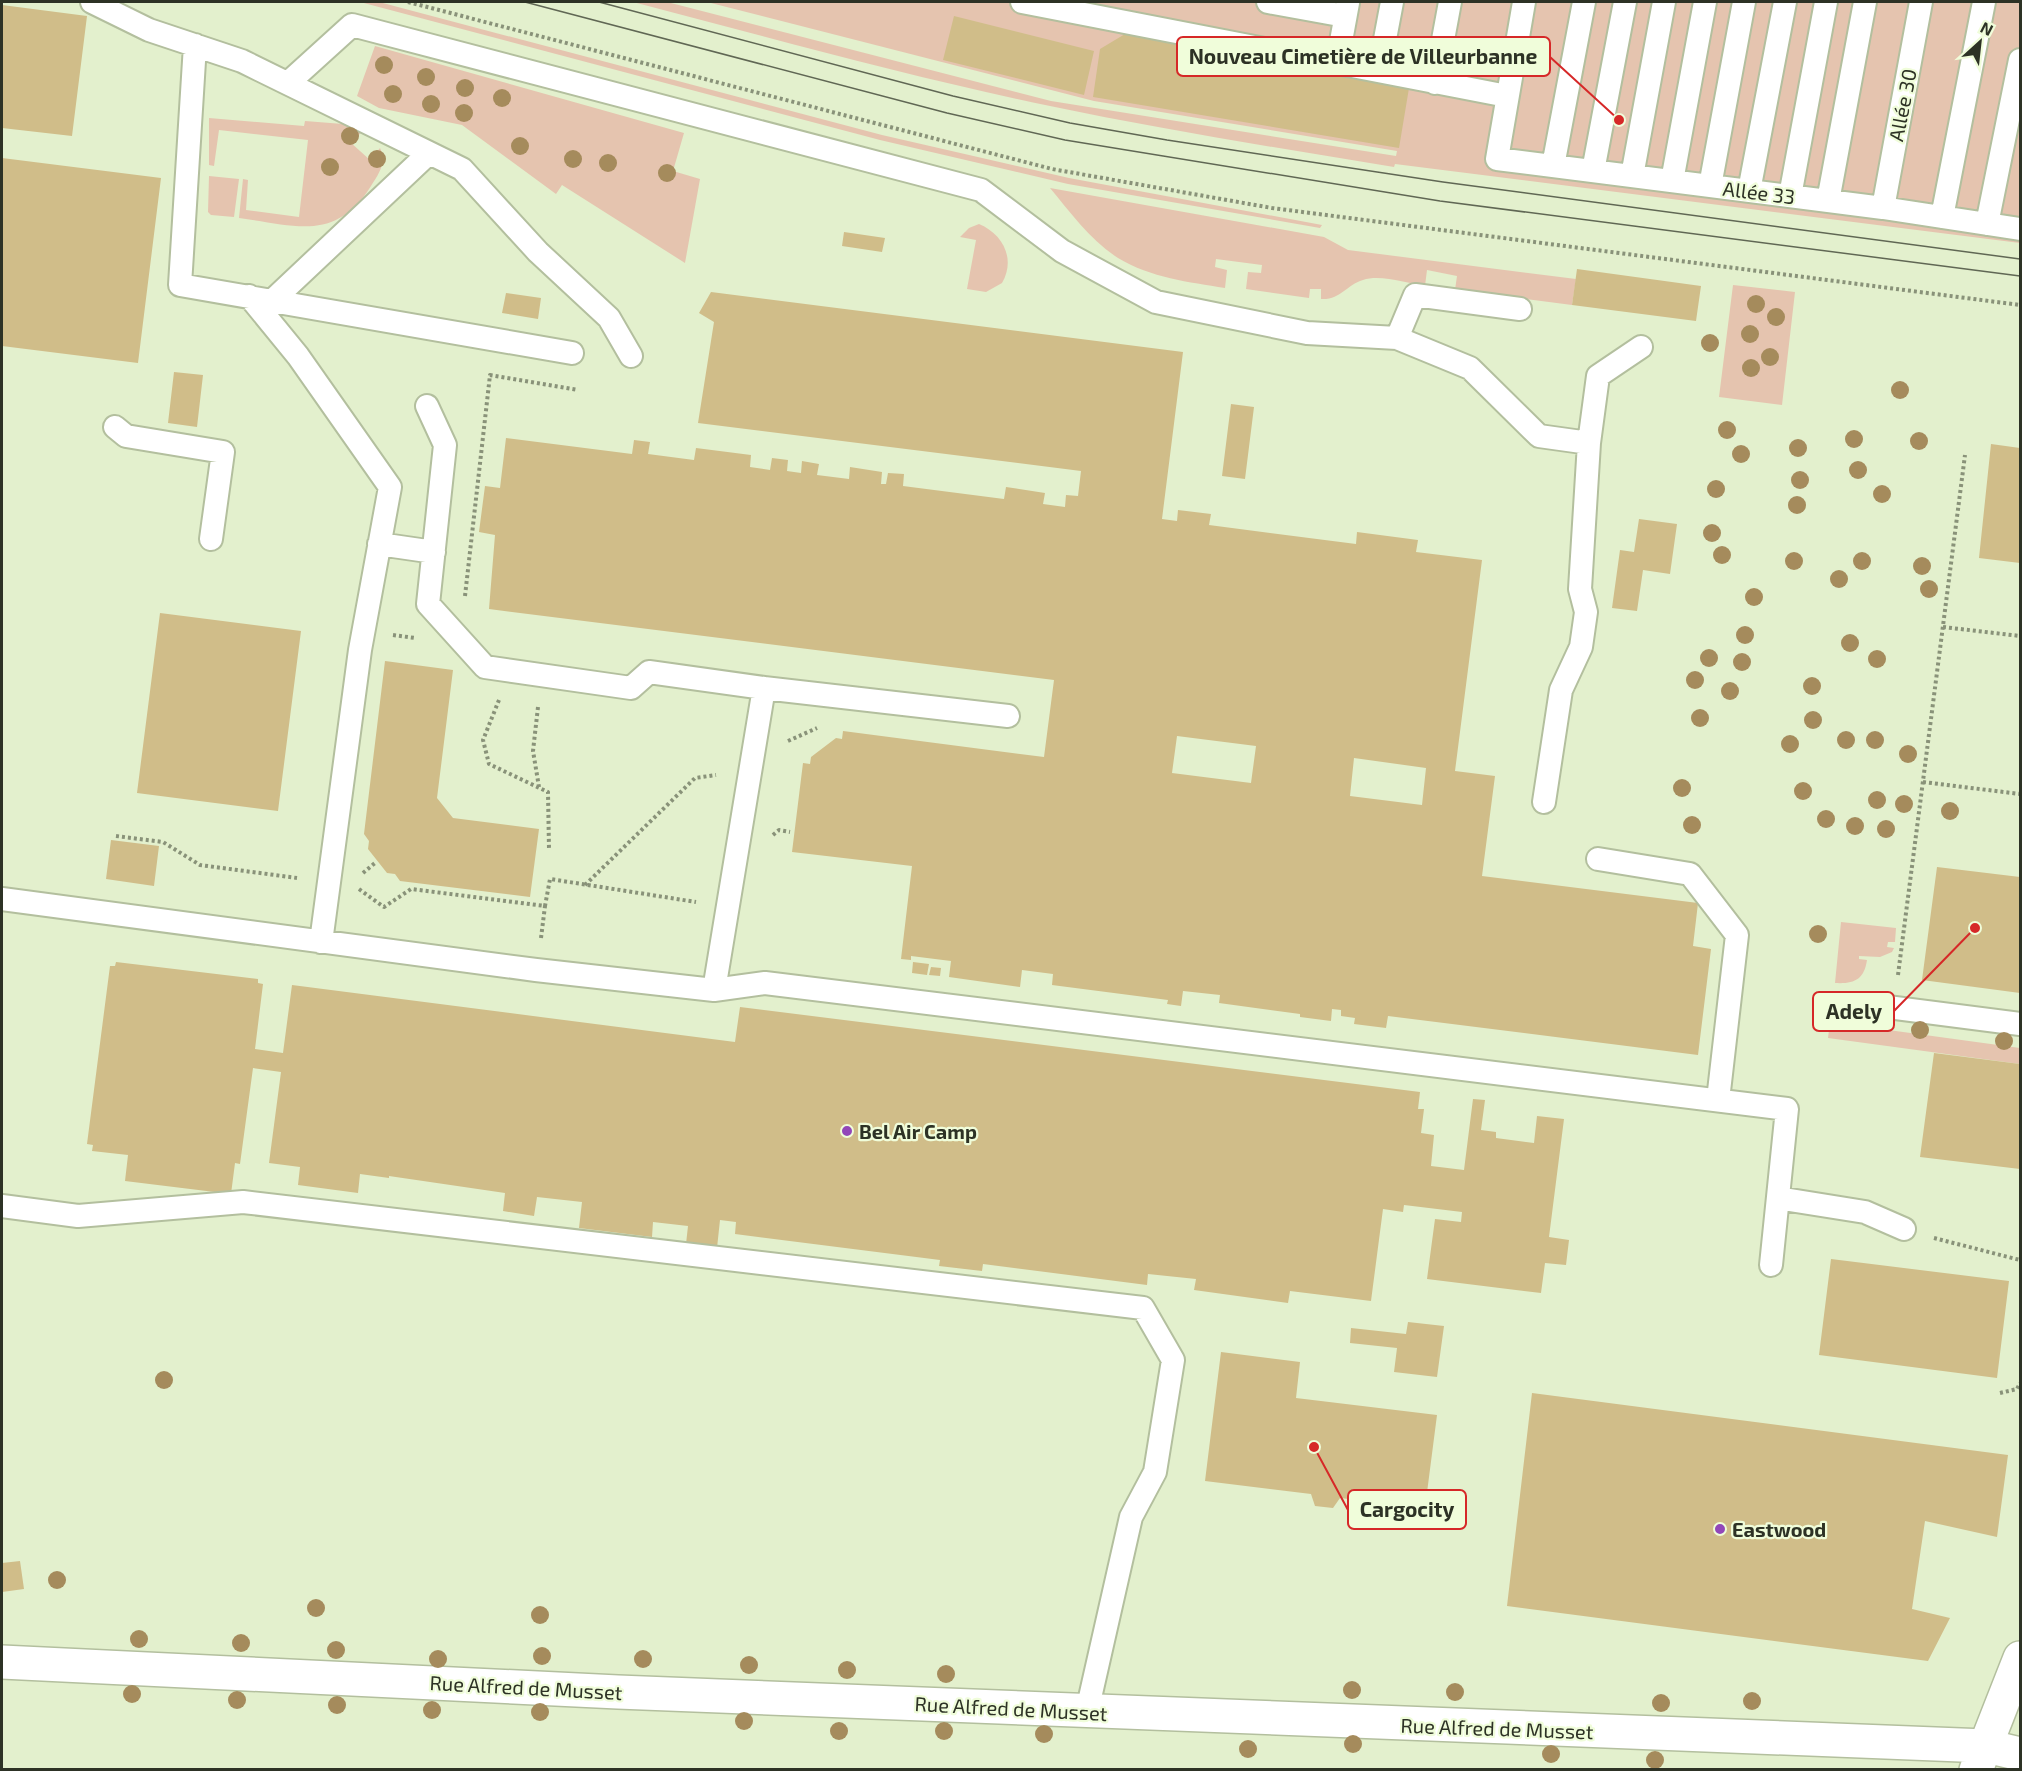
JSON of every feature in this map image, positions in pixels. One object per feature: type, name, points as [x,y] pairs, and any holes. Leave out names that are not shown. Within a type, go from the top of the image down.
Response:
[{"type":"street","points":[[1981,1758],[2020,1658]]},
{"type":"street","name":"Rue Alfred de Musset","points":[[2,1662],[1087,1711],[1981,1758],[2020,1754]]},
{"type":"lane","points":[[92,2],[149,30],[242,61],[462,170],[538,252],[609,318],[631,356]]},
{"type":"lane","points":[[1030,2],[1132,12],[1337,63],[1507,96],[1524,2]]},
{"type":"lane","points":[[1268,2],[1346,9],[1337,63]]},
{"type":"lane","points":[[1379,71],[1392,2]]},
{"type":"lane","points":[[1434,82],[1450,2]]},
{"type":"lane","points":[[1553,166],[1584,2]]},
{"type":"lane","points":[[1593,171],[1625,2]]},
{"type":"lane","points":[[1632,176],[1664,2]]},
{"type":"lane","points":[[1672,181],[1705,2]]},
{"type":"lane","points":[[1710,186],[1744,2]]},
{"type":"lane","points":[[1749,191],[1785,2]]},
{"type":"lane","points":[[1790,196],[1826,2]]},
{"type":"lane","points":[[1828,201],[1865,2]]},
{"type":"lane","name":"Allée 30","points":[[1883,208],[1921,2]]},
{"type":"lane","points":[[1942,216],[1984,2]]},
{"type":"lane","points":[[288,84],[352,25],[981,190],[1062,251],[1156,302],[1307,333],[1397,338],[1470,368],[1539,436],[1588,442]]},
{"type":"lane","points":[[195,45],[180,285],[572,353]]},
{"type":"lane","points":[[1987,224],[2020,60]]},
{"type":"lane","name":"Allée 33","points":[[1507,96],[1497,159],[1883,208],[2020,229]]},
{"type":"lane","points":[[273,300],[429,153]]},
{"type":"lane","points":[[1397,338],[1414,295],[1520,309]]},
{"type":"lane","points":[[249,296],[298,356],[390,488],[366,612],[321,942]]},
{"type":"lane","points":[[1544,802],[1561,690],[1581,647],[1586,612],[1580,589],[1588,442],[1598,376],[1641,347]]},
{"type":"lane","points":[[427,406],[445,445],[428,604],[485,667],[631,688],[649,672],[764,688],[1008,716]]},
{"type":"lane","points":[[115,427],[126,436],[223,452],[211,539]]},
{"type":"lane","points":[[379,544],[434,552]]},
{"type":"lane","points":[[714,990],[764,688]]},
{"type":"lane","points":[[1598,859],[1690,874],[1737,935],[1718,1100]]},
{"type":"lane","points":[[2,899],[321,942],[714,990],[765,984],[1787,1109],[1771,1265]]},
{"type":"lane","points":[[1864,1004],[2020,1024]]},
{"type":"lane","points":[[1778,1198],[1865,1212],[1904,1229]]},
{"type":"lane","points":[[2,1206],[78,1216],[243,1202],[1143,1308],[1173,1360],[1155,1472],[1131,1517],[1087,1711]]},
{"type":"path","points":[[408,2],[1052,169],[1272,208],[2020,304]]},
{"type":"path","points":[[366,612],[382,634],[459,645],[490,375],[578,390]]},
{"type":"path","points":[[1894,1008],[1965,455]]},
{"type":"path","points":[[1943,627],[2020,636]]},
{"type":"path","points":[[503,694],[497,701],[483,740],[489,764],[548,792],[549,849]]},
{"type":"path","points":[[539,787],[533,751],[540,702]]},
{"type":"path","points":[[759,718],[820,726]]},
{"type":"path","points":[[585,885],[695,778],[719,774]]},
{"type":"path","points":[[1923,782],[2020,794]]},
{"type":"path","points":[[116,836],[163,842],[200,865],[352,884],[384,907],[411,889],[545,906],[550,879],[699,902],[779,830],[790,832]]},
{"type":"path","points":[[1904,1229],[2020,1260]]},
{"type":"path","points":[[2000,1393],[2017,1389],[2020,1383]]},
{"type":"shaded area","points":[[360,2],[379,2],[882,135],[1069,178],[1322,225],[1320,228],[1068,184],[880,140]]},
{"type":"shaded area","points":[[633,2],[667,2],[1051,101],[1396,156],[1397,151],[1094,101],[707,2],[2020,2],[2020,243],[1395,164],[1394,167],[1222,138],[1093,115],[945,83]]},
{"type":"shaded area","points":[[375,46],[684,133],[673,171],[700,179],[685,263],[562,185],[556,194],[462,125],[379,108],[357,96]]},
{"type":"shaded area","points":[[209,118],[304,126],[305,121],[343,124],[361,133],[350,142],[370,160],[380,148],[383,158],[381,168],[357,204],[343,216],[328,223],[296,226],[239,218],[243,179],[248,180],[246,210],[299,217],[308,140],[219,130],[214,166],[209,165]]},
{"type":"shaded area","points":[[209,176],[239,179],[234,217],[211,215],[208,212]]},
{"type":"shaded area","points":[[1050,188],[1324,237],[1348,250],[1576,279],[1572,305],[1455,290],[1457,276],[1427,270],[1425,286],[1385,278],[1370,278],[1357,282],[1339,295],[1328,299],[1321,299],[1321,289],[1310,289],[1309,298],[1246,289],[1248,272],[1261,273],[1262,265],[1216,259],[1215,267],[1227,270],[1225,288],[1170,278],[1131,265],[1108,251],[1081,226]]},
{"type":"shaded area","points":[[979,224],[995,234],[1001,241],[1005,248],[1008,265],[1002,283],[986,292],[967,289],[976,240],[960,237],[969,228]]},
{"type":"shaded area","points":[[1733,285],[1795,292],[1782,405],[1719,397]]},
{"type":"shaded area","points":[[1841,922],[1896,928],[1895,942],[1888,942],[1887,947],[1894,948],[1892,952],[1880,957],[1859,956],[1859,959],[1867,960],[1866,967],[1861,976],[1848,983],[1835,983]]},
{"type":"shaded area","points":[[1830,1022],[2020,1048],[2020,1064],[1828,1038]]},
{"type":"building","points":[[2,5],[87,16],[72,136],[2,128]]},
{"type":"building","points":[[954,16],[1094,51],[1084,95],[943,60]]},
{"type":"building","points":[[1125,34],[1409,88],[1399,148],[1093,97],[1100,49]]},
{"type":"building","points":[[2,158],[161,178],[138,363],[2,346]]},
{"type":"building","points":[[844,232],[885,238],[882,252],[842,246]]},
{"type":"building","points":[[1577,269],[1701,286],[1696,321],[1572,305]]},
{"type":"building","points":[[711,292],[1183,352],[1162,519],[1177,521],[1178,510],[1211,514],[1209,525],[1356,544],[1357,532],[1418,540],[1416,552],[1482,560],[1455,771],[1495,776],[1482,876],[1698,903],[1693,946],[1711,949],[1698,1055],[1388,1016],[1386,1028],[1354,1024],[1355,1018],[1341,1016],[1341,1010],[1332,1009],[1331,1021],[1300,1017],[1300,1014],[1219,1003],[1220,995],[1183,991],[1181,1006],[1167,1004],[1168,1000],[1052,985],[1053,974],[1022,970],[1020,987],[949,977],[951,961],[911,956],[911,960],[901,959],[912,866],[792,852],[803,763],[810,764],[811,757],[836,738],[842,739],[843,731],[1044,757],[1054,680],[489,609],[495,535],[479,532],[485,486],[500,488],[506,438],[632,454],[634,440],[650,442],[648,454],[694,460],[696,448],[751,455],[750,467],[770,470],[772,458],[788,460],[787,471],[801,473],[802,461],[819,464],[817,475],[849,479],[850,467],[882,472],[881,484],[886,484],[888,473],[904,474],[903,486],[1004,499],[1006,487],[1045,493],[1043,504],[1065,507],[1066,495],[1078,496],[1081,471],[698,423],[714,322],[699,313]],"holes":[[[1177,736],[1256,746],[1251,783],[1172,773]],[[1354,758],[1426,768],[1422,805],[1350,796]]]},
{"type":"building","points":[[506,293],[541,298],[538,319],[502,313]]},
{"type":"building","points":[[174,372],[203,375],[197,427],[168,423]]},
{"type":"building","points":[[1231,404],[1254,407],[1245,479],[1222,476]]},
{"type":"building","points":[[1991,444],[2020,448],[2020,563],[1979,558]]},
{"type":"building","points":[[1639,519],[1677,524],[1670,574],[1643,570],[1637,611],[1612,608],[1620,550],[1634,552]]},
{"type":"building","points":[[160,613],[301,631],[278,811],[137,793]]},
{"type":"building","points":[[385,661],[453,670],[437,798],[453,818],[539,829],[530,897],[400,881],[395,874],[387,873],[368,849],[369,841],[364,834]]},
{"type":"building","points":[[111,840],[159,846],[154,886],[106,879]]},
{"type":"building","points":[[1937,867],[2020,877],[2020,993],[1922,980]]},
{"type":"building","name":"Bel Air Camp","points":[[116,962],[258,979],[258,983],[263,984],[255,1049],[283,1053],[292,985],[735,1042],[740,1007],[1420,1092],[1418,1109],[1424,1109],[1421,1133],[1434,1135],[1431,1166],[1464,1170],[1473,1099],[1485,1100],[1481,1130],[1496,1132],[1496,1138],[1534,1143],[1537,1116],[1564,1119],[1549,1237],[1569,1240],[1566,1265],[1545,1263],[1541,1293],[1427,1279],[1435,1219],[1461,1222],[1462,1212],[1404,1205],[1403,1212],[1383,1209],[1371,1301],[1290,1291],[1288,1303],[1194,1290],[1196,1279],[1148,1274],[1147,1285],[983,1264],[982,1271],[939,1266],[940,1260],[735,1234],[736,1222],[720,1220],[717,1248],[686,1244],[688,1226],[653,1222],[652,1237],[579,1228],[582,1202],[537,1197],[534,1216],[503,1211],[505,1193],[389,1176],[389,1178],[360,1174],[358,1193],[298,1185],[300,1167],[269,1163],[281,1072],[253,1068],[240,1164],[235,1163],[231,1194],[125,1181],[128,1155],[92,1151],[93,1145],[87,1144],[110,966],[115,966]]},
{"type":"building","points":[[913,962],[929,964],[927,975],[912,973]]},
{"type":"building","points":[[931,967],[941,968],[940,976],[929,975]]},
{"type":"building","points":[[1934,1053],[2020,1064],[2020,1169],[1920,1157]]},
{"type":"building","points":[[1831,1259],[2009,1281],[1997,1378],[1819,1355]]},
{"type":"building","points":[[1408,1322],[1444,1326],[1437,1377],[1394,1372],[1397,1348],[1350,1343],[1351,1328],[1406,1334]]},
{"type":"building","points":[[1221,1352],[1300,1362],[1296,1398],[1437,1415],[1425,1508],[1340,1498],[1333,1508],[1315,1506],[1311,1494],[1205,1481]]},
{"type":"building","name":"Eastwood","points":[[1532,1393],[2008,1455],[1997,1537],[1925,1521],[1912,1609],[1950,1618],[1928,1661],[1507,1606]]},
{"type":"building","points":[[20,1561],[24,1589],[2,1592],[2,1563]]},
{"type":"tram line","points":[[525,2],[947,113],[1065,140],[1440,201],[2020,276]]},
{"type":"tram line","points":[[599,2],[953,96],[1070,123],[1443,182],[2020,259]]},
{"type":"place","name":"Nouveau Cimetière de Villeurbanne","points":[[1619,120]]},
{"type":"place","name":"Adely","points":[[1975,928]]},
{"type":"place","name":"Bel Air Camp","points":[[847,1131]]},
{"type":"place","name":"Cargocity","points":[[1314,1447]]},
{"type":"place","name":"Eastwood","points":[[1720,1529]]}]
